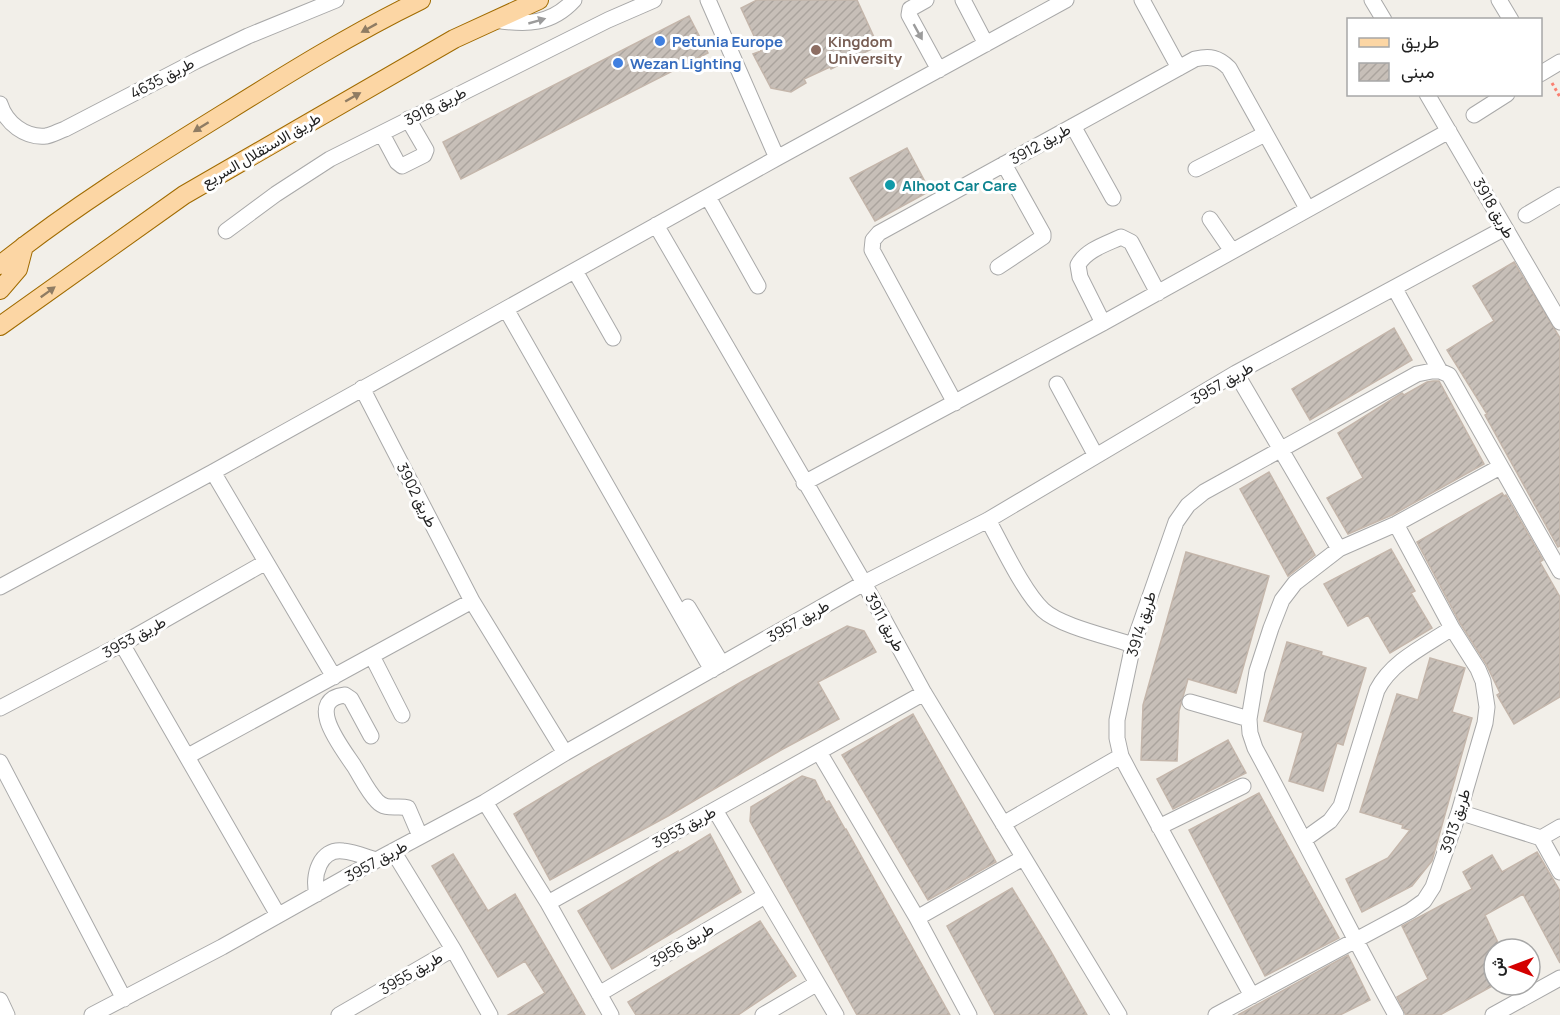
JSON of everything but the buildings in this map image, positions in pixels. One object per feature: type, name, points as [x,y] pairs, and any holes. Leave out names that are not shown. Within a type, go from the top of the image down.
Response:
[{"type":"main road","name":"طريق الاستقلال السريع","points":[[0,326],[184,195],[454,39],[539,0]]},
{"type":"main road","points":[[0,265],[136,167],[285,75],[411,2]]},
{"type":"main road","points":[[0,291],[18,269],[24,246]]},
{"type":"street","name":"طريق 4635","points":[[0,104],[11,124],[28,134],[46,136],[65,129],[217,51],[336,0]]},
{"type":"street","points":[[495,20],[534,23],[561,12],[574,0]]},
{"type":"street","name":"طريق 3918","points":[[226,231],[276,194],[330,159],[608,20],[654,0]]},
{"type":"street","points":[[708,0],[777,158]]},
{"type":"street","points":[[926,0],[910,9],[909,15],[939,70]]},
{"type":"street","points":[[963,0],[986,44]]},
{"type":"street","points":[[0,586],[213,472],[1066,0]]},
{"type":"street","points":[[1142,0],[1179,68]]},
{"type":"street","points":[[1372,0],[1383,18]]},
{"type":"street","points":[[1499,0],[1510,18]]},
{"type":"street","name":"طريق 3912","points":[[955,403],[872,250],[873,240],[879,233],[1195,59],[1208,56],[1220,60],[1229,68],[1307,208]]},
{"type":"street","points":[[1542,72],[1560,62]]},
{"type":"street","name":"طريق 3918","points":[[1428,96],[1560,322]]},
{"type":"street","points":[[1474,115],[1505,96]]},
{"type":"street","points":[[382,134],[397,162],[402,166],[424,155],[426,150],[408,119]]},
{"type":"street","points":[[1073,126],[1113,198]]},
{"type":"street","points":[[804,483],[1103,323],[1449,131]]},
{"type":"street","points":[[1196,169],[1265,134]]},
{"type":"street","points":[[998,267],[1043,237],[1004,164]]},
{"type":"street","points":[[1526,215],[1560,195]]},
{"type":"street","points":[[708,197],[758,286]]},
{"type":"street","points":[[1210,219],[1232,251]]},
{"type":"street","name":"طريق 3911","points":[[656,225],[864,583],[924,693],[1119,1015]]},
{"type":"street","name":"طريق 3957","points":[[92,1015],[222,947],[376,860],[485,802],[565,753],[864,583],[988,520],[1236,373],[1505,228]]},
{"type":"street","points":[[1103,323],[1080,277],[1078,265],[1081,259],[1091,252],[1121,237],[1127,239],[1131,242],[1158,292]]},
{"type":"street","points":[[575,271],[613,338]]},
{"type":"street","points":[[1395,289],[1436,371],[1449,375],[1500,467],[1559,565]]},
{"type":"street","points":[[506,309],[550,383],[555,387],[717,667]]},
{"type":"street","name":"طريق 3914","points":[[1252,996],[1121,756],[1117,720],[1133,645],[1172,532],[1181,513],[1204,492],[1417,374],[1436,371]]},
{"type":"street","points":[[1236,373],[1339,549]]},
{"type":"street","points":[[1057,384],[1096,456]]},
{"type":"street","name":"طريق 3902","points":[[362,388],[472,601],[565,753]]},
{"type":"street","points":[[1396,1015],[1255,748],[1250,733],[1249,718],[1257,671],[1282,600],[1295,583],[1339,549],[1396,524],[1500,467]]},
{"type":"street","points":[[213,472],[334,677]]},
{"type":"street","points":[[988,520],[1030,594],[1044,611],[1073,626],[1133,645]]},
{"type":"street","name":"طريق 3913","points":[[1216,1015],[1410,911],[1424,901],[1433,886],[1459,812],[1485,723],[1487,708],[1483,681],[1478,669],[1452,628],[1396,524]]},
{"type":"street","name":"طريق 3953","points":[[0,708],[122,644],[266,562]]},
{"type":"street","points":[[188,756],[472,601]]},
{"type":"street","points":[[1305,839],[1330,821],[1341,806],[1381,683],[1399,664],[1452,628]]},
{"type":"street","points":[[122,644],[278,915]]},
{"type":"street","points":[[372,656],[402,715]]},
{"type":"street","name":"طريق 3953","points":[[548,903],[924,693]]},
{"type":"street","points":[[371,736],[351,699],[345,695],[330,701],[326,717],[331,731],[377,801],[390,808],[408,808],[420,836]]},
{"type":"street","points":[[1190,702],[1249,718]]},
{"type":"street","points":[[819,752],[917,918],[969,1015]]},
{"type":"street","points":[[1003,824],[1121,756]]},
{"type":"street","points":[[0,762],[124,999]]},
{"type":"street","points":[[1159,827],[1243,786]]},
{"type":"street","points":[[485,802],[548,903],[611,1015]]},
{"type":"street","points":[[715,810],[836,1015]]},
{"type":"street","points":[[1459,812],[1540,838],[1560,873]]},
{"type":"street","points":[[1540,838],[1560,827]]},
{"type":"street","points":[[317,894],[315,873],[330,853],[343,851],[376,860]]},
{"type":"street","points":[[393,851],[490,1015]]},
{"type":"street","points":[[917,918],[1023,858]]},
{"type":"street","name":"طريق 3956","points":[[599,994],[765,896]]},
{"type":"street","name":"طريق 3955","points":[[339,1015],[453,949]]},
{"type":"street","points":[[1493,1015],[1560,978]]},
{"type":"street","points":[[763,1015],[816,984]]},
{"type":"street","points":[[0,1000],[7,1015]]},
{"type":"place","name":"Petunia Europe","points":[[660,41]]},
{"type":"place","name":"Kingdom University","points":[[816,50]]},
{"type":"place","name":"Wezan Lighting","points":[[618,63]]},
{"type":"place","name":"Alhoot Car Care","points":[[890,185]]}]
